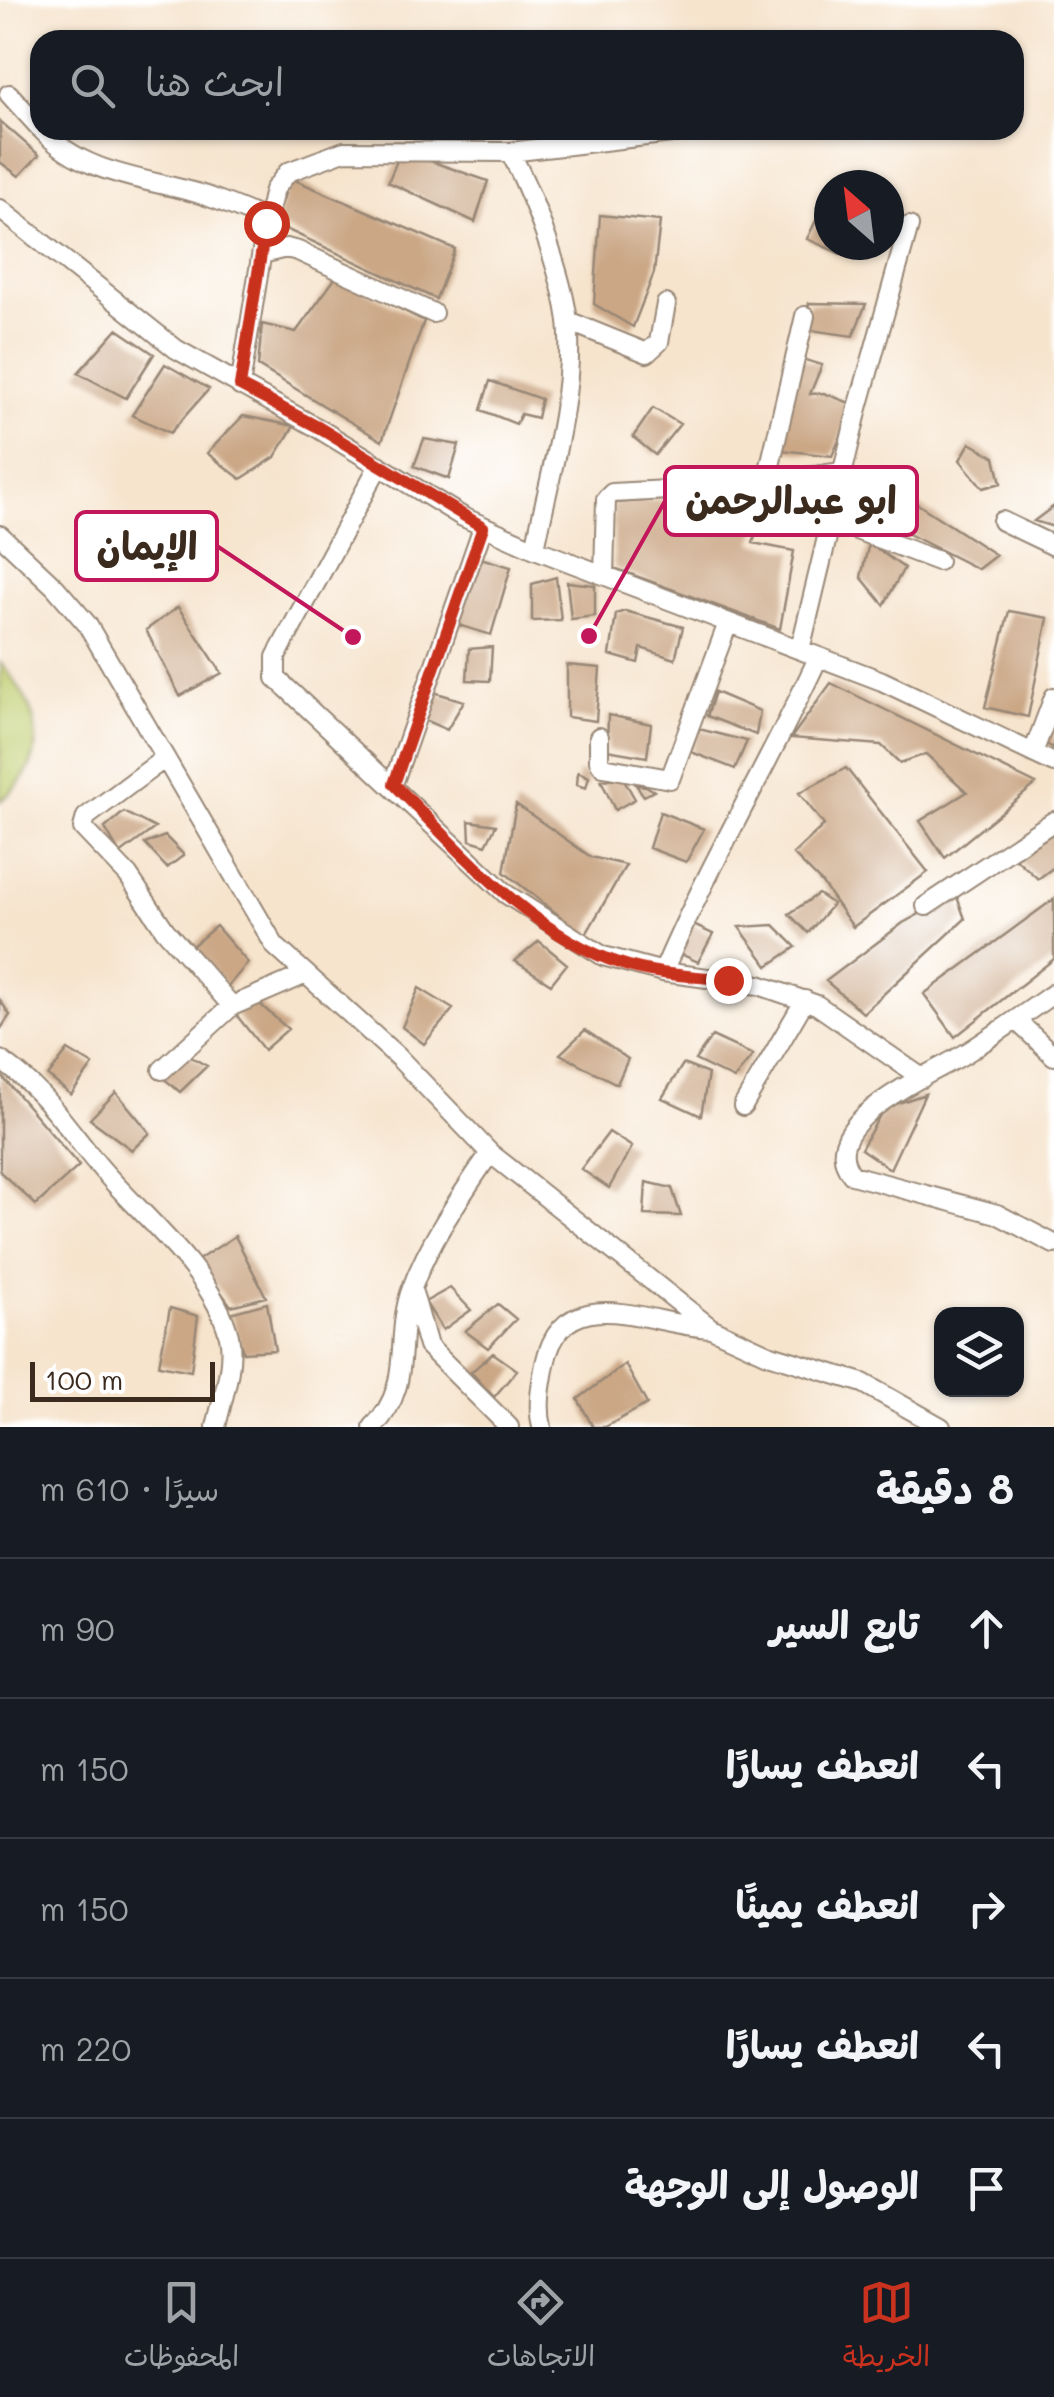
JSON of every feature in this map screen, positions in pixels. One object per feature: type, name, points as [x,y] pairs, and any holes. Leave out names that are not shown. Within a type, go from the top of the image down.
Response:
[{"type":"street","points":[[9,94],[30,117]]},
{"type":"street","points":[[56,140],[93,166],[201,194],[267,220]]},
{"type":"street","points":[[240,386],[267,220],[280,180],[322,156],[408,148],[510,152],[613,140]]},
{"type":"street","points":[[510,152],[533,198],[568,321],[562,410],[535,549]]},
{"type":"street","points":[[0,209],[138,322],[483,527],[901,690],[1054,764]]},
{"type":"street","points":[[800,650],[842,472],[908,226]]},
{"type":"street","points":[[262,254],[286,248],[298,251],[433,313]]},
{"type":"street","points":[[568,321],[647,353],[658,342],[666,304]]},
{"type":"street","points":[[766,483],[804,316]]},
{"type":"street","points":[[379,464],[273,668],[279,681],[394,784],[475,866],[539,918],[622,964],[759,985],[805,1000],[837,1016],[922,1078]]},
{"type":"street","points":[[604,575],[608,496],[766,483],[842,472]]},
{"type":"street","points":[[830,520],[938,560]]},
{"type":"street","points":[[1002,520],[1054,546]]},
{"type":"street","points":[[394,784],[483,527]]},
{"type":"street","points":[[0,535],[55,586],[87,624],[256,920],[304,975],[398,1057],[490,1153],[711,1328],[768,1354],[863,1382],[941,1427]]},
{"type":"street","points":[[598,736],[598,761],[603,768],[670,780],[728,622]]},
{"type":"street","points":[[662,972],[711,862],[760,777],[818,658]]},
{"type":"street","points":[[1032,752],[1054,696]]},
{"type":"street","points":[[165,758],[86,817],[83,828],[128,875],[165,930],[232,1006]]},
{"type":"street","points":[[926,906],[1054,821]]},
{"type":"street","points":[[162,1070],[232,1006],[304,975]]},
{"type":"street","points":[[1054,993],[880,1104],[852,1129],[844,1156],[852,1175],[997,1214],[1054,1244]]},
{"type":"street","points":[[743,1106],[805,1000]]},
{"type":"street","points":[[1016,1020],[1054,1056]]},
{"type":"street","points":[[0,1060],[31,1083],[64,1116],[99,1166],[171,1244],[216,1306],[230,1342],[216,1427]]},
{"type":"street","points":[[373,1427],[397,1395],[412,1288],[432,1243],[490,1153]]},
{"type":"street","points":[[412,1288],[428,1346],[509,1427]]},
{"type":"street","points":[[542,1427],[539,1409],[546,1358],[561,1326],[571,1318],[613,1311],[678,1327],[711,1328]]},
{"type":"green space","points":[[0,663],[25,697],[36,733],[29,768],[0,801]]},
{"type":"building","points":[[0,121],[39,155],[19,176],[0,162]]},
{"type":"building","points":[[401,151],[488,181],[475,222],[388,182]]},
{"type":"building","points":[[290,178],[455,249],[436,299],[275,224]]},
{"type":"building","points":[[600,215],[660,221],[654,273],[633,327],[594,304]]},
{"type":"building","points":[[336,277],[424,321],[382,441],[258,366],[262,324],[296,332]]},
{"type":"building","points":[[809,303],[866,304],[853,336],[803,329]]},
{"type":"building","points":[[117,329],[154,354],[126,398],[78,373]]},
{"type":"building","points":[[799,358],[822,365],[810,394],[824,393],[855,405],[832,456],[781,450]]},
{"type":"building","points":[[165,364],[209,389],[170,433],[132,415]]},
{"type":"building","points":[[490,381],[541,399],[537,418],[521,414],[516,424],[481,410]]},
{"type":"building","points":[[653,408],[680,424],[655,455],[633,437]]},
{"type":"building","points":[[243,416],[294,426],[275,457],[241,479],[207,453]]},
{"type":"building","points":[[424,439],[459,445],[449,479],[414,466]]},
{"type":"building","points":[[970,443],[995,457],[1001,483],[983,488],[960,460]]},
{"type":"building","points":[[896,490],[996,555],[978,569],[883,521]]},
{"type":"building","points":[[768,493],[753,543],[794,551],[780,629],[614,568],[613,503]]},
{"type":"building","points":[[1054,506],[1054,527],[1034,521]]},
{"type":"building","points":[[869,543],[904,568],[884,605],[861,577]]},
{"type":"building","points":[[477,557],[511,567],[491,635],[455,624]]},
{"type":"building","points":[[556,577],[561,620],[532,621],[532,584]]},
{"type":"building","points":[[567,582],[595,585],[595,616],[571,619]]},
{"type":"building","points":[[178,607],[222,673],[180,696],[146,630]]},
{"type":"building","points":[[625,611],[683,627],[675,659],[641,648],[638,663],[610,655],[616,614]]},
{"type":"building","points":[[1009,611],[1048,618],[1028,717],[985,707]]},
{"type":"building","points":[[492,647],[490,681],[467,680],[469,649]]},
{"type":"building","points":[[567,665],[600,668],[596,721],[567,717]]},
{"type":"building","points":[[831,683],[1036,784],[945,858],[920,821],[967,792],[926,754],[900,763],[881,745],[791,738]]},
{"type":"building","points":[[430,691],[464,701],[447,730],[422,719]]},
{"type":"building","points":[[715,692],[760,711],[756,735],[707,716]]},
{"type":"building","points":[[1054,714],[1054,748],[1043,743]]},
{"type":"building","points":[[608,715],[651,724],[647,757],[607,750]]},
{"type":"building","points":[[699,729],[747,741],[735,769],[691,752]]},
{"type":"building","points":[[846,768],[928,872],[853,927],[821,882],[793,854],[824,825],[799,793]]},
{"type":"building","points":[[578,772],[589,777],[586,788],[577,785]]},
{"type":"building","points":[[623,778],[635,799],[615,810],[601,780]]},
{"type":"building","points":[[636,785],[646,786],[654,791],[644,796]]},
{"type":"building","points":[[516,804],[591,857],[626,865],[585,936],[504,872]]},
{"type":"building","points":[[124,812],[155,828],[120,854],[105,828]]},
{"type":"building","points":[[660,812],[704,829],[686,862],[649,848]]},
{"type":"building","points":[[469,821],[496,825],[486,845],[470,840]]},
{"type":"building","points":[[1054,833],[1054,867],[1038,879],[1015,858]]},
{"type":"building","points":[[165,836],[184,855],[167,868],[145,844]]},
{"type":"building","points":[[818,894],[833,904],[808,933],[789,914]]},
{"type":"building","points":[[956,894],[965,919],[863,1013],[826,981],[903,923]]},
{"type":"building","points":[[1054,899],[1054,959],[955,1037],[924,994]]},
{"type":"building","points":[[689,923],[713,934],[698,962],[676,952]]},
{"type":"building","points":[[774,925],[796,947],[768,966],[739,927]]},
{"type":"building","points":[[216,926],[248,963],[227,987],[191,947]]},
{"type":"building","points":[[539,941],[567,964],[551,984],[515,961]]},
{"type":"building","points":[[419,988],[453,1009],[424,1044],[402,1027]]},
{"type":"building","points":[[253,998],[288,1029],[264,1050],[234,1012]]},
{"type":"building","points":[[0,1000],[10,1015],[0,1030]]},
{"type":"building","points":[[585,1030],[628,1059],[617,1084],[560,1054]]},
{"type":"building","points":[[712,1036],[753,1055],[734,1079],[695,1060]]},
{"type":"building","points":[[68,1050],[93,1065],[71,1095],[48,1076]]},
{"type":"building","points":[[184,1053],[207,1066],[180,1092],[161,1076]]},
{"type":"building","points":[[683,1064],[708,1074],[701,1116],[662,1098]]},
{"type":"building","points":[[0,1074],[79,1166],[36,1205],[0,1172]]},
{"type":"building","points":[[116,1092],[150,1133],[132,1150],[90,1119]]},
{"type":"building","points":[[925,1094],[890,1169],[861,1149],[884,1108]]},
{"type":"building","points":[[609,1132],[632,1147],[609,1188],[581,1169]]},
{"type":"building","points":[[646,1182],[672,1188],[681,1216],[644,1215]]},
{"type":"building","points":[[235,1236],[266,1297],[231,1306],[198,1260]]},
{"type":"building","points":[[450,1288],[471,1310],[443,1330],[425,1302]]},
{"type":"building","points":[[267,1303],[275,1350],[243,1352],[230,1313]]},
{"type":"building","points":[[498,1304],[516,1319],[488,1348],[465,1331]]},
{"type":"building","points":[[170,1308],[198,1316],[191,1371],[159,1365]]},
{"type":"building","points":[[493,1353],[517,1370],[494,1397],[471,1372]]},
{"type":"building","points":[[625,1364],[647,1404],[605,1427],[593,1427],[578,1399]]},
{"type":"place","name":"ابو عبدالرحمن","points":[[589,636]]},
{"type":"place","name":"الإيمان","points":[[353,637]]},
{"type":"route","points":[[266,223],[240,386],[316,426],[483,527],[394,784],[506,894],[580,944],[622,964],[728,980]]}]
